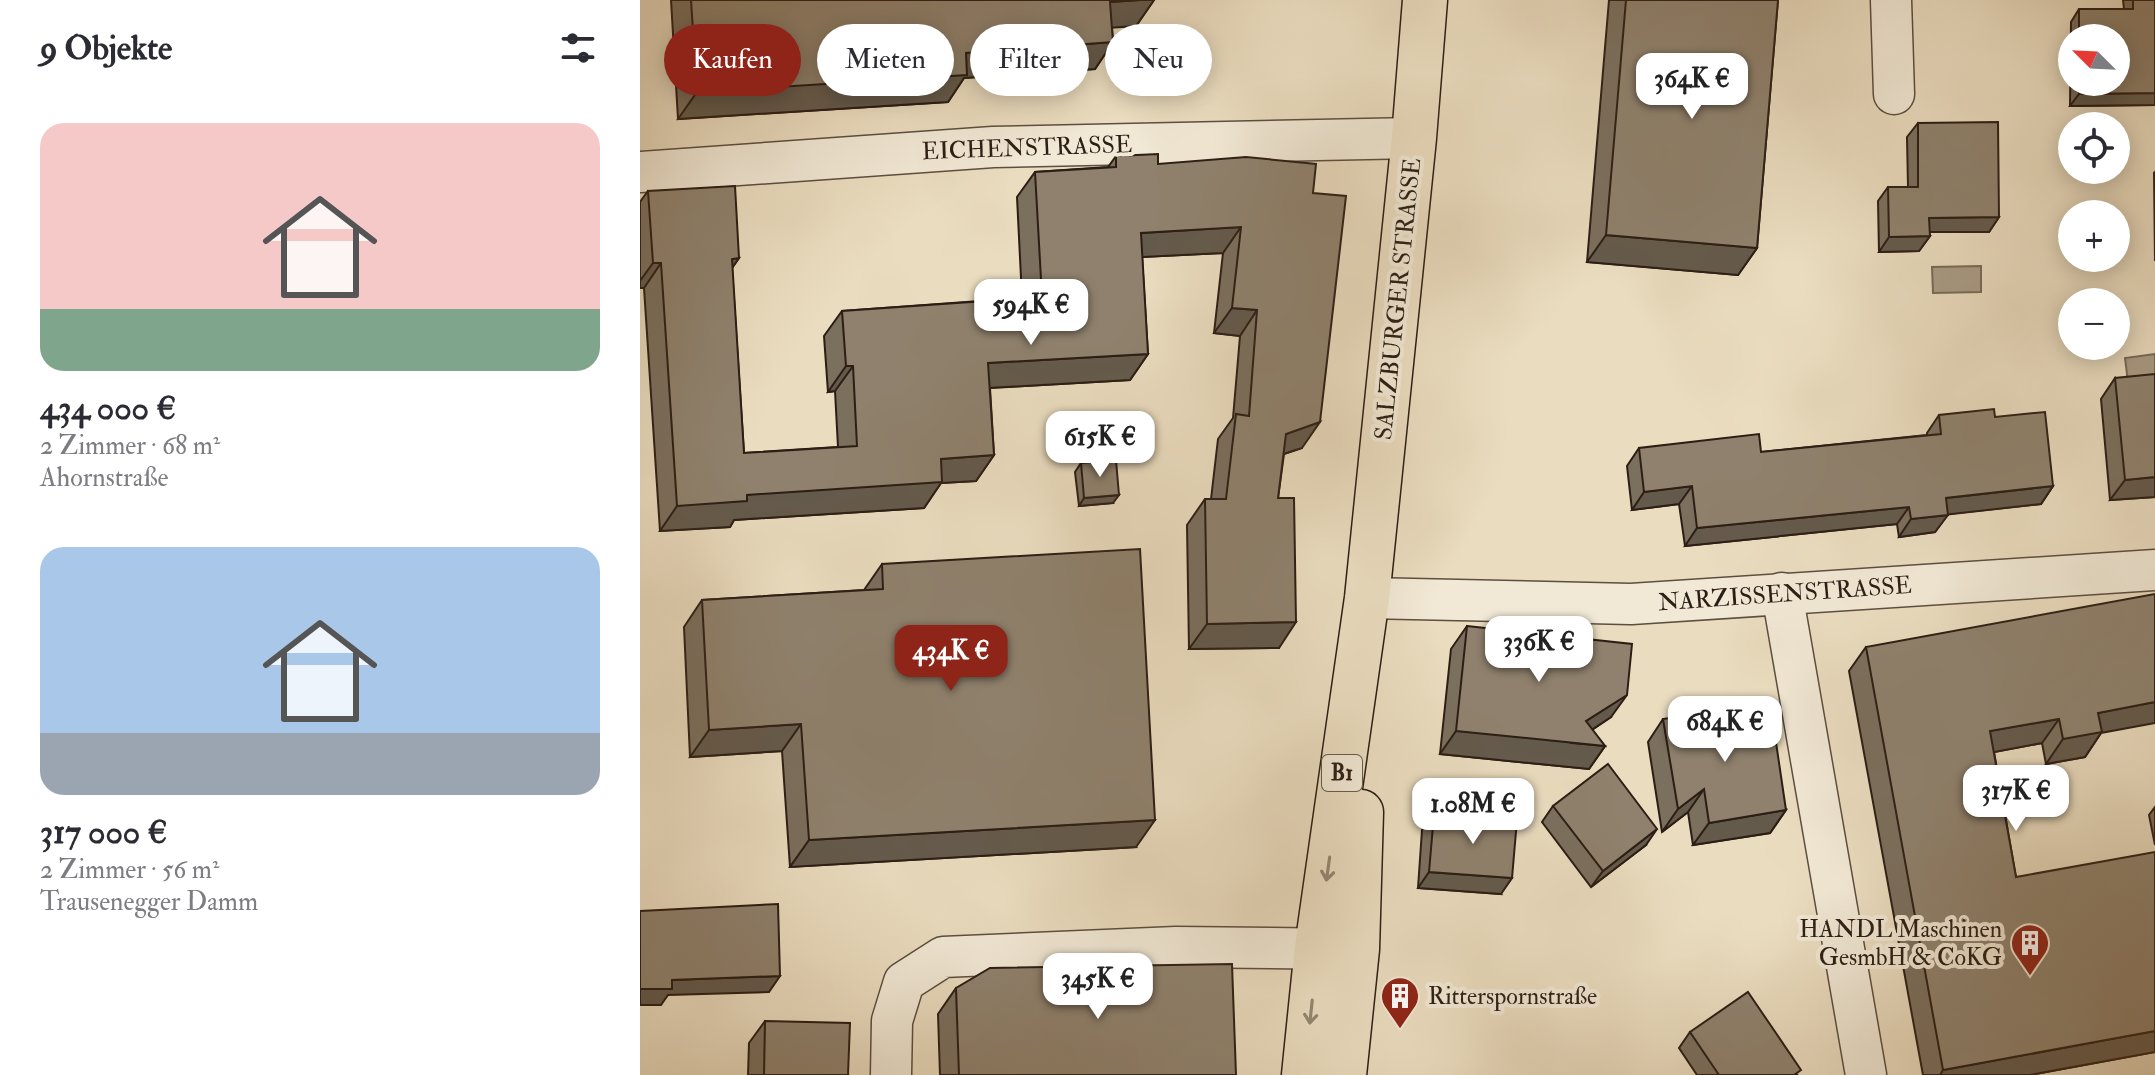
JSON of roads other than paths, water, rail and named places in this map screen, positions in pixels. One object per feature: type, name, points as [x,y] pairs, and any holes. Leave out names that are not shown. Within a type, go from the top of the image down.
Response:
[{"type":"main road","name":"SALZBURGER STRASSE","points":[[1344,1075],[1337,948],[1367,598],[1425,0]]},
{"type":"main road","name":"SALZBURGER STRASSE","points":[[1304,1075],[1337,948]]},
{"type":"street","points":[[1891,0],[1894,94]]},
{"type":"street","name":"EICHENSTRASSE","points":[[640,172],[993,147],[1414,138]]},
{"type":"street","name":"NARZISSENSTRASSE","points":[[1367,598],[1631,604],[2155,570]]},
{"type":"street","points":[[1782,593],[1866,1075]]},
{"type":"street","points":[[891,1075],[892,1021],[904,982],[943,957],[1176,947],[1337,948]]},
{"type":"place","name":"HANDL Maschinen GesmbH & CoKG","points":[[2030,977]]},
{"type":"place","name":"Ritterspornstraße","points":[[1400,1030]]}]
